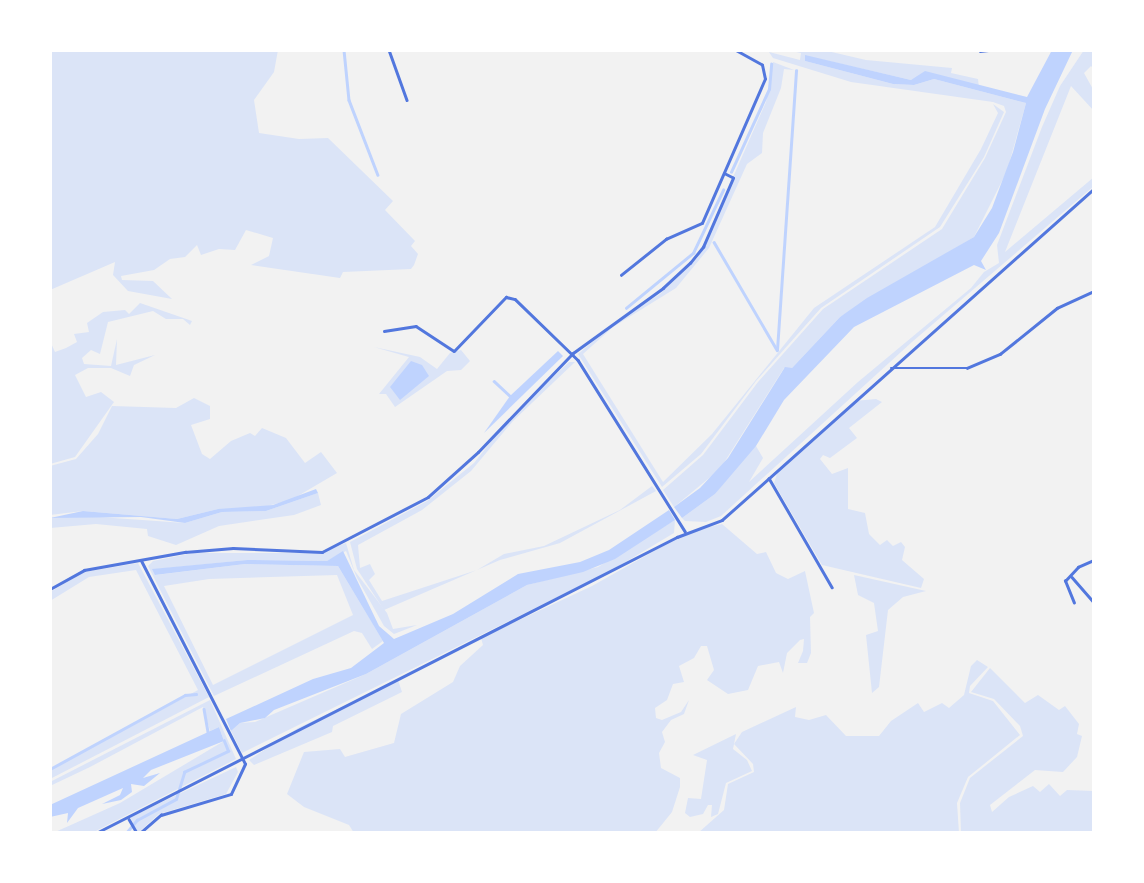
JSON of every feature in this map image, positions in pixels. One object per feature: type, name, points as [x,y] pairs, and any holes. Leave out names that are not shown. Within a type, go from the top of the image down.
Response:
[{"type":"street","points":[[389,50],[406,100]]},
{"type":"street","points":[[622,275],[666,240],[702,223],[766,79],[762,65],[735,50]]},
{"type":"street","points":[[980,51],[988,50]]},
{"type":"street","points":[[50,590],[84,570],[213,548],[322,552],[428,497],[478,452],[573,354],[663,288],[698,254],[734,178],[724,174]]},
{"type":"street","points":[[96,833],[244,760],[298,726],[590,584],[685,532],[722,520],[1094,188]]},
{"type":"street","points":[[890,367],[967,368],[1000,354],[1056,308],[1094,290]]},
{"type":"street","points":[[384,330],[416,326],[454,351],[511,297],[573,354],[685,532]]},
{"type":"street","points":[[769,478],[832,587]]},
{"type":"street","points":[[128,818],[138,833],[161,815],[231,794],[244,760],[141,560]]},
{"type":"street","points":[[1074,603],[1065,582],[1094,560]]},
{"type":"street","points":[[1069,576],[1094,602]]},
{"type":"shaded area","points":[[50,50],[278,50],[274,72],[254,100],[259,133],[299,139],[328,138],[393,201],[385,210],[415,241],[411,246],[418,254],[414,265],[411,269],[343,272],[340,278],[251,265],[269,256],[273,238],[246,230],[235,250],[219,249],[201,255],[197,245],[185,257],[170,259],[154,270],[121,276],[122,280],[153,281],[172,299],[128,291],[113,275],[115,262],[50,290]]},
{"type":"shaded area","points":[[787,50],[823,50],[866,60],[952,68],[951,73],[978,79],[979,88],[928,74],[911,80],[820,59],[805,61],[893,84],[914,85],[934,79],[1026,103],[1007,171],[974,237],[840,317],[792,368],[784,368],[720,469],[674,507],[663,490],[703,455],[758,382],[823,309],[942,229],[985,158],[1006,112],[1004,106],[993,102],[851,82],[773,58],[769,52],[800,60],[801,53]]},
{"type":"shaded area","points":[[1084,50],[1094,50],[1094,69],[1091,66],[1084,73],[1094,91],[1094,111],[1071,86],[1005,252],[1094,177],[1094,186],[912,342],[721,516],[706,522],[685,521],[682,518],[715,494],[748,451],[756,446],[763,458],[749,482],[858,382],[999,263],[997,245],[1042,127],[1060,86]]},
{"type":"shaded area","points":[[773,62],[794,70],[784,69],[781,88],[763,133],[762,153],[747,164],[709,248],[676,288],[613,327],[583,354],[663,482],[712,434],[814,308],[935,227],[998,113],[993,104],[1004,112],[984,157],[940,227],[821,308],[756,381],[701,454],[662,487],[578,354],[617,321],[660,294],[698,257],[766,102]]},
{"type":"shaded area","points":[[140,303],[192,321],[190,325],[183,319],[166,319],[153,311],[108,322],[100,354],[91,350],[82,358],[84,364],[111,366],[117,339],[116,365],[155,355],[134,365],[130,376],[111,368],[88,368],[75,375],[86,397],[101,392],[114,402],[75,457],[50,464],[50,341],[55,352],[66,348],[77,342],[74,334],[89,332],[87,323],[103,312],[125,310],[129,314]]},
{"type":"shaded area","points":[[374,347],[420,357],[437,369],[450,353],[461,350],[470,361],[461,370],[447,371],[395,407],[386,394],[379,394],[409,357]]},
{"type":"shaded area","points":[[569,362],[575,362],[513,421],[471,471],[422,510],[358,545],[360,568],[370,564],[375,574],[369,580],[382,601],[476,570],[384,610],[357,569],[350,542],[427,501],[474,463],[508,420]]},
{"type":"shaded area","points":[[194,398],[210,406],[210,419],[191,425],[202,454],[210,459],[231,441],[250,433],[255,436],[262,428],[286,438],[305,463],[321,452],[337,473],[291,500],[255,509],[218,509],[177,519],[83,511],[50,515],[50,466],[76,459],[98,434],[112,406],[176,408]]},
{"type":"shaded area","points":[[854,401],[882,402],[849,428],[857,438],[830,458],[823,455],[820,459],[832,474],[848,468],[848,509],[865,513],[869,534],[880,545],[887,540],[893,546],[901,542],[905,547],[902,560],[924,579],[921,588],[822,565],[774,483],[778,471]]},
{"type":"shaded area","points":[[652,486],[656,491],[560,543],[478,570],[504,554],[544,546],[620,510]]},
{"type":"shaded area","points":[[318,493],[321,505],[294,515],[219,526],[176,545],[148,536],[147,529],[96,524],[50,528],[50,518],[85,516],[185,523],[222,512],[266,511]]},
{"type":"shaded area","points":[[675,520],[674,533],[614,569],[242,753],[231,731],[240,723],[255,722],[366,674],[527,585],[598,567]]},
{"type":"shaded area","points":[[722,524],[757,554],[766,552],[776,573],[788,579],[805,571],[814,613],[810,617],[811,653],[807,663],[798,663],[804,639],[800,640],[787,653],[783,673],[779,662],[758,666],[748,690],[728,694],[707,680],[714,670],[707,646],[701,646],[694,658],[679,666],[684,682],[673,684],[667,700],[655,708],[656,718],[662,720],[681,712],[689,700],[684,714],[671,720],[662,732],[665,742],[659,753],[661,768],[680,778],[680,787],[672,812],[655,833],[354,833],[349,825],[304,807],[287,794],[304,752],[340,749],[345,757],[394,743],[401,714],[453,682],[460,666],[483,645],[481,638],[592,586],[688,532]]},
{"type":"shaded area","points":[[346,543],[354,570],[387,613],[393,629],[417,625],[394,634],[384,626],[357,578],[346,551],[327,561],[247,560],[157,569],[156,575],[245,564],[338,566],[383,641],[372,649],[362,633],[354,631],[214,696],[148,566],[153,561],[193,553],[320,553]],"holes":[[[337,575],[353,615],[213,685],[164,586],[209,579]]]},
{"type":"shaded area","points":[[138,563],[209,697],[50,779],[50,770],[198,690],[136,570],[89,577],[50,601],[50,592],[84,572]]},
{"type":"shaded area","points":[[854,575],[926,591],[903,597],[888,610],[879,687],[872,693],[866,635],[878,631],[874,603],[858,595]]},
{"type":"shaded area","points":[[977,660],[988,667],[970,686],[969,693],[993,701],[1020,735],[968,777],[957,803],[959,833],[698,833],[724,810],[728,784],[754,772],[753,764],[734,744],[742,732],[796,707],[795,717],[809,720],[826,715],[846,736],[879,736],[891,721],[918,703],[924,712],[942,703],[949,708],[964,695],[971,666]]},
{"type":"shaded area","points":[[990,668],[1025,703],[1038,695],[1059,710],[1065,706],[1079,724],[1077,734],[1082,736],[1077,757],[1063,772],[1035,770],[990,805],[992,812],[1009,797],[1033,786],[1040,792],[1049,784],[1060,796],[1067,790],[1094,791],[1094,833],[961,833],[960,803],[970,778],[1023,736],[1020,726],[994,699],[971,692]]},
{"type":"shaded area","points":[[398,680],[402,692],[333,726],[332,732],[254,765],[249,760],[298,728]]},
{"type":"shaded area","points":[[210,700],[236,759],[92,833],[53,833],[120,803],[224,741],[219,727],[210,731],[203,707],[90,767],[50,786],[50,782]]},
{"type":"shaded area","points":[[736,734],[733,749],[747,760],[752,771],[726,783],[718,814],[711,817],[712,805],[708,805],[703,814],[690,817],[685,813],[688,798],[701,799],[707,760],[693,755]]},
{"type":"shaded area","points":[[236,767],[238,772],[226,794],[159,814],[138,833],[130,817]]},
{"type":"water","points":[[1052,50],[1073,50],[1045,109],[999,233],[981,261],[986,270],[974,265],[854,327],[784,400],[756,446],[715,494],[682,518],[674,507],[700,488],[728,458],[785,367],[792,368],[840,317],[867,298],[974,237],[992,208],[1026,103],[934,79],[914,85],[893,84],[805,61],[805,55],[911,80],[925,71],[1027,97]]},
{"type":"water","points":[[558,351],[563,356],[484,433],[510,396]]},
{"type":"water","points":[[411,361],[422,365],[429,376],[400,400],[390,387]]},
{"type":"water","points":[[316,489],[318,493],[266,511],[222,512],[185,523],[141,517],[50,518],[83,511],[177,519],[218,509],[273,505]]},
{"type":"water","points":[[669,510],[675,520],[615,559],[583,572],[527,585],[366,674],[274,710],[265,718],[240,723],[231,731],[226,719],[313,679],[351,668],[384,643],[338,566],[245,564],[155,575],[152,569],[247,560],[327,561],[343,551],[379,626],[394,639],[453,614],[518,574],[580,562],[609,550]]},
{"type":"water","points":[[219,727],[224,741],[151,770],[143,778],[160,773],[144,786],[131,784],[132,792],[121,800],[102,804],[120,795],[123,788],[78,808],[67,823],[68,813],[50,817],[50,805]]},
{"type":"waterway","points":[[344,50],[349,100],[378,175]]},
{"type":"waterway","points":[[731,172],[769,89],[771,64]]},
{"type":"waterway","points":[[714,242],[777,350],[796,71]]},
{"type":"waterway","points":[[626,308],[693,253],[723,190]]},
{"type":"waterway","points":[[494,381],[510,396]]},
{"type":"waterway","points":[[50,769],[185,695],[196,694]]},
{"type":"waterway","points":[[204,709],[208,732]]},
{"type":"waterway","points":[[126,833],[137,820],[176,799],[184,772],[228,751],[224,741]]}]
